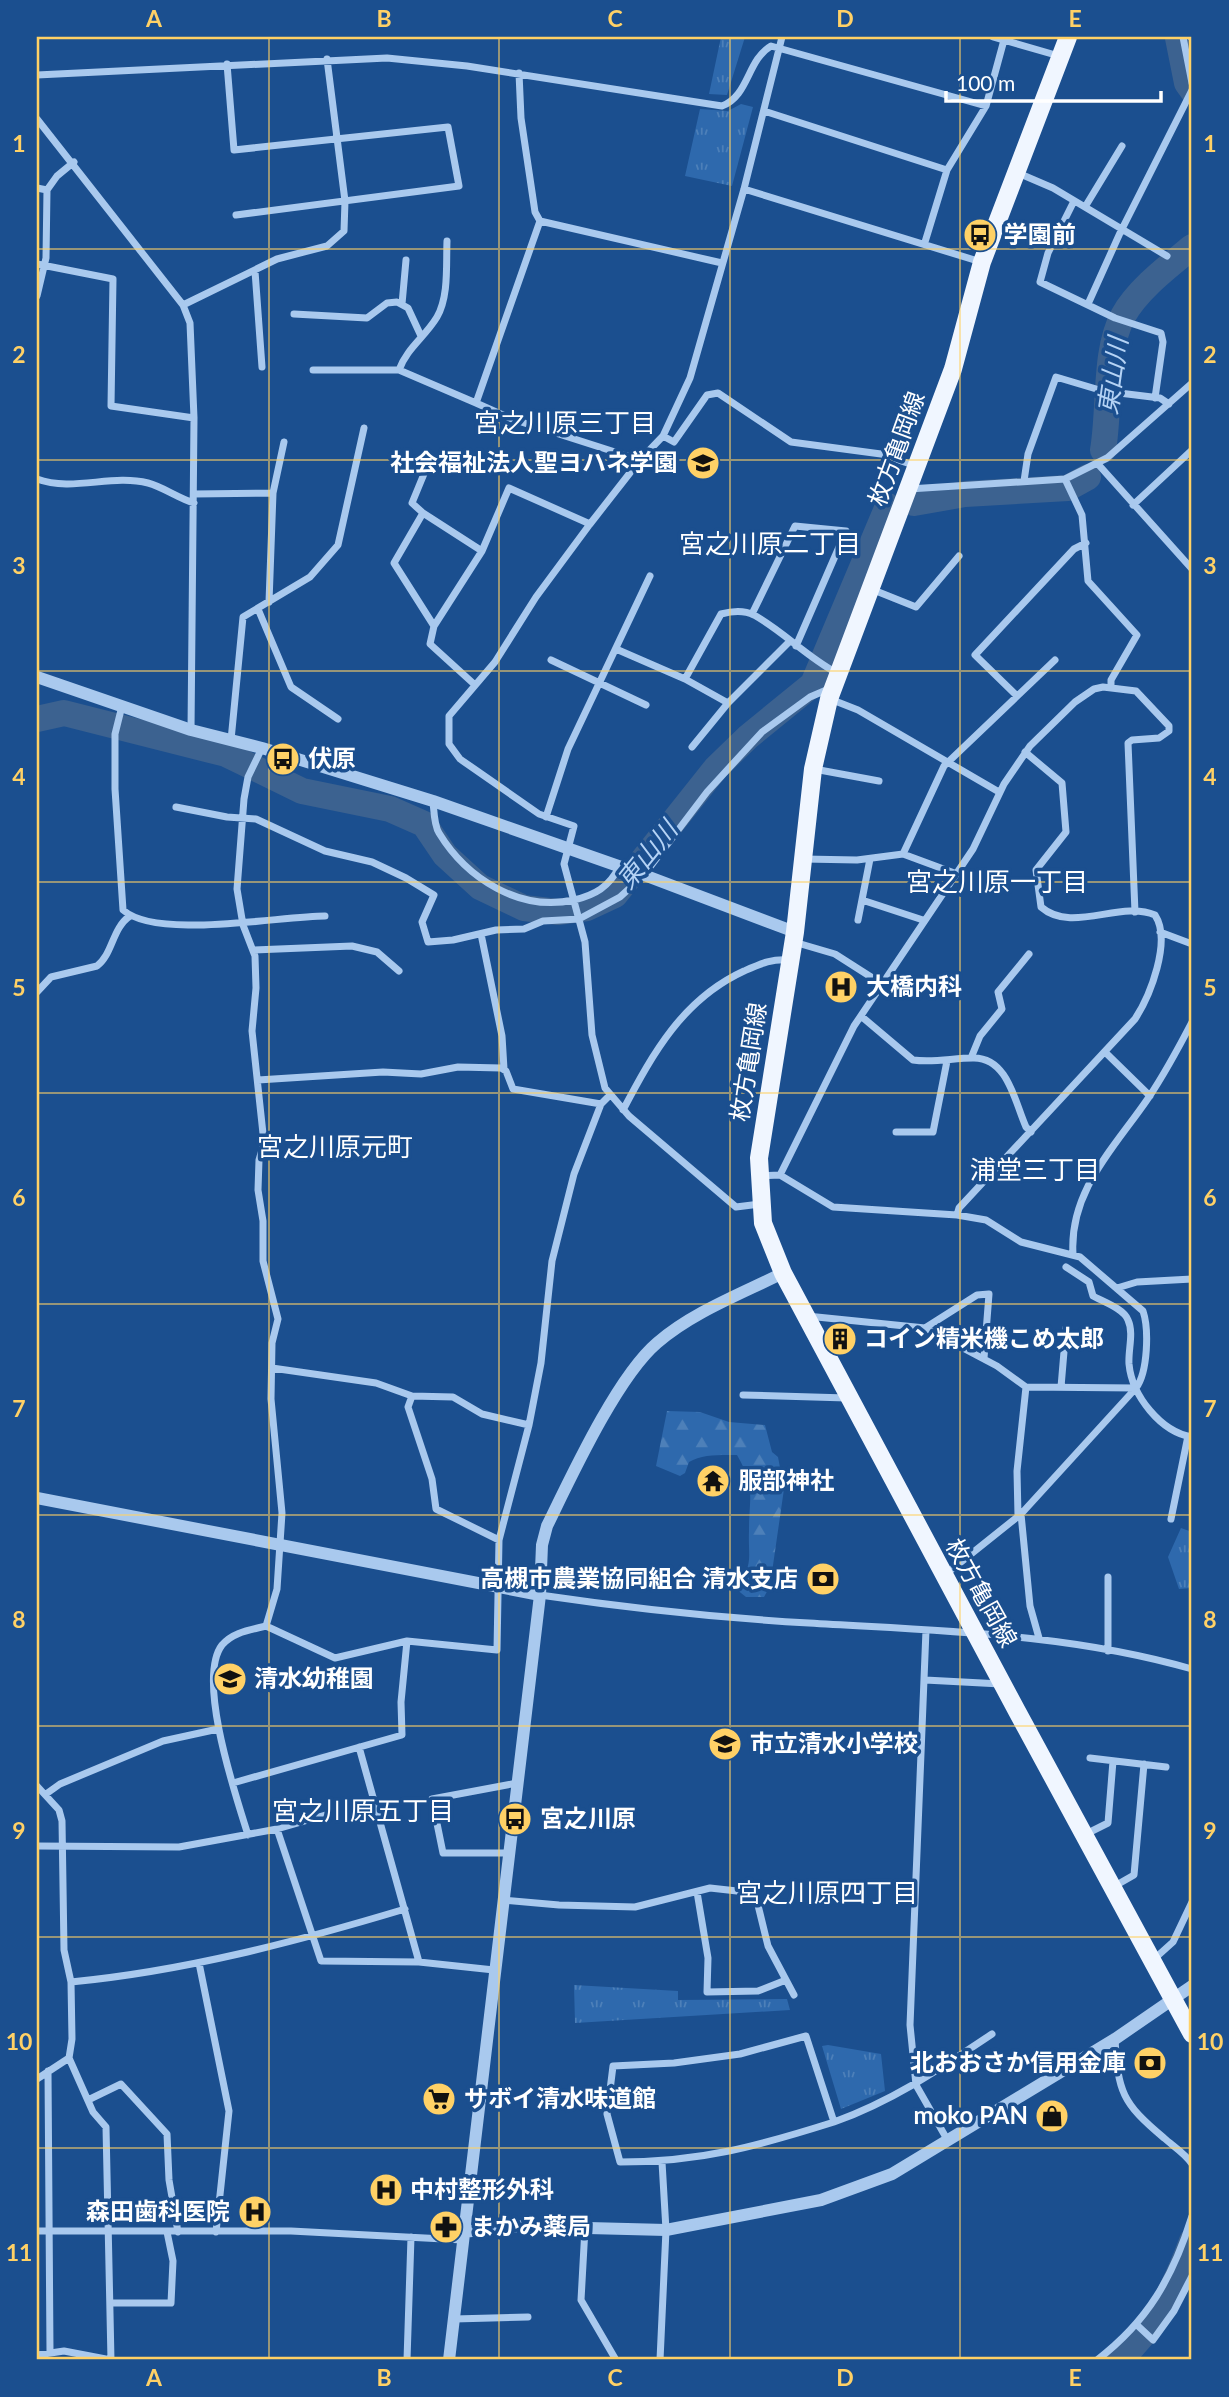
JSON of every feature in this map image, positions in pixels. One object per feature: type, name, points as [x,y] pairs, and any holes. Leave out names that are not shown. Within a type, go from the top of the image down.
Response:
[{"type":"main road","name":"枚方亀岡線","points":[[1068,37],[982,262],[953,369],[918,466],[832,682],[813,769],[791,960],[759,1158],[760,1204],[769,1243],[783,1273],[943,1576],[1005,1684],[1192,2034]]},
{"type":"street","points":[[760,1204],[736,1207],[609,1096],[592,1035],[585,942],[565,864],[571,850],[575,826],[546,817],[473,770],[449,744],[449,716],[495,662],[536,597],[590,524],[640,460],[663,436],[690,378],[744,189],[782,37]]},
{"type":"street","points":[[993,37],[1060,57]]},
{"type":"street","points":[[1183,37],[1192,83]]},
{"type":"street","points":[[925,242],[947,170],[986,106],[1004,40]]},
{"type":"street","points":[[37,75],[387,58],[519,73],[722,106],[738,96],[759,53],[771,46],[986,106]]},
{"type":"street","points":[[183,305],[278,259],[327,246],[344,231],[345,201],[339,139],[327,59]]},
{"type":"street","points":[[228,64],[234,150],[448,127],[459,186],[236,215]]},
{"type":"street","points":[[519,73],[523,132],[535,212],[540,221],[722,263]]},
{"type":"street","points":[[1088,304],[1122,229],[1191,92]]},
{"type":"street","points":[[764,111],[947,170]]},
{"type":"street","points":[[37,119],[74,162],[183,305],[190,323],[194,418],[191,730]]},
{"type":"street","points":[[1085,207],[1122,146]]},
{"type":"street","points":[[37,296],[47,190],[57,176],[74,162]]},
{"type":"street","points":[[1018,173],[1053,188],[1167,256]]},
{"type":"street","points":[[37,188],[47,190]]},
{"type":"street","points":[[744,189],[925,242],[982,262]]},
{"type":"street","points":[[1074,201],[1048,253],[1040,282],[1115,318],[1163,337],[1155,398]]},
{"type":"street","points":[[476,403],[540,221]]},
{"type":"street","points":[[399,370],[405,353],[436,318],[444,299],[447,241]]},
{"type":"street","points":[[402,304],[406,260]]},
{"type":"street","points":[[41,265],[113,279],[111,406],[194,418]]},
{"type":"street","points":[[255,271],[262,368]]},
{"type":"street","points":[[294,314],[367,318],[387,303],[402,304],[408,308],[421,336]]},
{"type":"street","points":[[313,370],[399,370],[512,419],[640,460]]},
{"type":"street","points":[[1024,481],[1028,454],[1056,377],[1103,391],[1155,398],[1169,404]]},
{"type":"street","points":[[908,489],[1024,481],[1068,484],[1124,445],[1192,383]]},
{"type":"street","points":[[663,436],[674,442],[707,395],[718,393],[792,442],[881,454],[918,466]]},
{"type":"street","points":[[231,740],[243,617],[310,577],[338,545],[364,428]]},
{"type":"street","points":[[270,602],[273,493],[284,442]]},
{"type":"street","points":[[1133,505],[1192,450]]},
{"type":"street","points":[[1097,463],[1192,569]]},
{"type":"street","points":[[426,469],[412,503],[482,551]]},
{"type":"street","points":[[37,480],[65,485],[117,481],[148,483],[194,503]]},
{"type":"street","points":[[1068,484],[1082,515],[1088,581],[1137,635],[1111,680],[1111,687]]},
{"type":"street","points":[[475,685],[430,644],[433,626],[482,551],[509,488],[590,524]]},
{"type":"street","points":[[194,494],[273,493]]},
{"type":"street","points":[[423,513],[394,563],[433,626]]},
{"type":"street","points":[[692,747],[728,703],[792,644],[846,531],[796,526],[752,614]]},
{"type":"street","points":[[1016,695],[975,655],[1074,550],[1086,543]]},
{"type":"street","points":[[871,589],[916,607],[958,556]]},
{"type":"street","points":[[546,817],[560,769],[598,682],[650,576]]},
{"type":"street","points":[[258,609],[291,687],[338,719]]},
{"type":"street","points":[[685,679],[721,614],[732,611],[752,614],[817,663],[858,710],[999,792]]},
{"type":"street","points":[[616,649],[685,679],[728,703]]},
{"type":"street","points":[[551,660],[646,705]]},
{"type":"street","points":[[903,854],[948,761],[1055,660]]},
{"type":"street","points":[[37,677],[191,730],[262,748],[433,801],[644,875],[835,954],[882,984]]},
{"type":"street","points":[[176,807],[227,817],[242,816],[273,826],[325,851],[372,862],[406,878],[434,895],[422,922],[428,943],[496,930],[524,929],[543,921],[578,917],[620,897],[644,875],[707,792],[762,732],[832,682]]},
{"type":"street","points":[[780,1175],[861,1016],[973,849],[999,792],[1026,752],[1087,692],[1111,687],[1136,691],[1169,726],[1169,731],[1159,738],[1132,740],[1128,743],[1135,912]]},
{"type":"street","points":[[122,706],[115,734],[119,892],[120,904],[130,916],[156,922],[243,925],[288,921],[300,916],[325,916]]},
{"type":"street","points":[[262,748],[250,771],[242,816],[237,889],[243,925],[253,950],[256,988],[252,1031],[264,1143],[259,1160],[258,1190],[263,1221],[263,1261],[278,1319],[271,1399],[280,1468],[281,1543],[277,1589],[266,1626]]},
{"type":"street","points":[[957,1215],[959,1208],[1135,1019],[1152,989],[1160,932],[1155,915],[1135,912],[1054,916],[1041,907],[1036,870],[1066,832],[1067,824],[1062,783],[1026,752]]},
{"type":"street","points":[[813,769],[880,781]]},
{"type":"street","points":[[433,801],[437,830],[482,879],[535,903],[575,901],[593,895],[623,868]]},
{"type":"street","points":[[803,859],[870,859],[903,854],[957,874]]},
{"type":"street","points":[[858,920],[870,859]]},
{"type":"street","points":[[862,900],[923,920]]},
{"type":"street","points":[[37,992],[51,977],[97,966],[103,961],[121,922],[130,916]]},
{"type":"street","points":[[1160,932],[1192,944]]},
{"type":"street","points":[[481,934],[502,1036],[504,1069],[513,1089],[601,1104]]},
{"type":"street","points":[[253,950],[352,946],[377,952],[399,971]]},
{"type":"street","points":[[971,1058],[980,1036],[1002,1009],[998,992],[1029,954]]},
{"type":"street","points":[[623,1110],[664,1038],[688,1009],[738,974],[776,958],[791,960]]},
{"type":"street","points":[[861,1016],[913,1060],[980,1058],[1002,1071],[1026,1127],[1031,1132]]},
{"type":"street","points":[[1073,1254],[1073,1232],[1082,1199],[1101,1162],[1189,1038],[1192,1022]]},
{"type":"street","points":[[1105,1053],[1150,1096]]},
{"type":"street","points":[[896,1132],[933,1132],[947,1061]]},
{"type":"street","points":[[258,1080],[383,1072],[421,1074],[458,1067],[504,1069]]},
{"type":"street","points":[[248,1835],[218,1729],[215,1665],[220,1647],[232,1636],[266,1626],[335,1658],[407,1641],[497,1650],[499,1540],[529,1425],[549,1314],[552,1261],[574,1174],[601,1104],[609,1096]]},
{"type":"street","points":[[759,1176],[780,1175],[833,1208],[957,1215],[986,1220],[1021,1242],[1073,1254],[1090,1263],[1136,1303],[1146,1322],[1141,1381],[1136,1388],[1020,1515],[943,1576]]},
{"type":"street","points":[[1066,1267],[1089,1282],[1093,1296],[1124,1313],[1129,1321],[1129,1360],[1136,1388],[1158,1420],[1177,1434],[1190,1436],[1171,1519]]},
{"type":"street","points":[[449,2360],[540,1595],[542,1545],[547,1526],[609,1409],[637,1364],[656,1343],[684,1325],[783,1273]]},
{"type":"street","points":[[1117,1288],[1137,1282],[1192,1279]]},
{"type":"street","points":[[925,1328],[977,1295],[989,1294],[984,1359]]},
{"type":"street","points":[[806,1316],[925,1328],[984,1359],[1026,1387],[1136,1388]]},
{"type":"street","points":[[1061,1387],[1066,1328]]},
{"type":"street","points":[[272,1368],[376,1383],[412,1396],[453,1397],[482,1414],[529,1425]]},
{"type":"street","points":[[1026,1387],[1017,1471],[1030,1606],[1039,1638]]},
{"type":"street","points":[[743,1395],[831,1400],[849,1398]]},
{"type":"street","points":[[412,1396],[408,1407],[432,1479],[436,1508],[499,1540]]},
{"type":"street","points":[[37,1498],[540,1595],[805,1623],[1039,1638],[1192,1669]]},
{"type":"street","points":[[1108,1577],[1108,1651]]},
{"type":"street","points":[[926,1630],[910,2025],[916,2085],[948,2141]]},
{"type":"street","points":[[233,1783],[402,1735],[401,1702],[407,1641]]},
{"type":"street","points":[[925,1679],[1005,1684]]},
{"type":"street","points":[[46,1794],[73,1779],[163,1741],[218,1729]]},
{"type":"street","points":[[359,1747],[419,1962]]},
{"type":"street","points":[[1090,1758],[1166,1767]]},
{"type":"street","points":[[1085,1834],[1108,1823],[1113,1761]]},
{"type":"street","points":[[1113,1887],[1134,1875],[1144,1764]]},
{"type":"street","points":[[508,1853],[443,1853],[432,1800],[517,1783]]},
{"type":"street","points":[[37,1786],[59,1810],[64,1950],[71,1982],[72,2039],[69,2058],[88,2100],[106,2127],[111,2360],[78,2352],[37,2355]]},
{"type":"street","points":[[37,1846],[179,1847],[277,1829],[374,1801]]},
{"type":"street","points":[[277,1829],[321,1961],[419,1962],[494,1970]]},
{"type":"street","points":[[503,1900],[635,1907],[710,1888],[755,1893],[768,1946],[794,1996]]},
{"type":"street","points":[[697,1892],[708,1958],[707,1992],[758,1991],[786,1980]]},
{"type":"street","points":[[1153,1960],[1173,1942],[1192,1902]]},
{"type":"street","points":[[71,1982],[131,1976],[199,1964],[314,1936],[405,1909]]},
{"type":"street","points":[[199,1964],[229,2111],[216,2232]]},
{"type":"street","points":[[37,2231],[291,2231],[411,2237],[464,2236],[510,2226],[666,2230],[821,2200],[892,2174],[1115,2039],[1192,1986]]},
{"type":"street","points":[[834,2122],[806,2036],[740,2054],[674,2063],[613,2066],[607,2114],[620,2162],[662,2162],[749,2148],[834,2122],[866,2110],[916,2085],[992,2034]]},
{"type":"street","points":[[1115,2039],[1117,2081],[1124,2097],[1149,2127],[1192,2164]]},
{"type":"street","points":[[37,2079],[69,2058]]},
{"type":"street","points":[[48,2071],[50,2352]]},
{"type":"street","points":[[88,2100],[121,2084],[167,2134],[169,2180],[178,2232]]},
{"type":"street","points":[[660,2360],[666,2230],[662,2162]]},
{"type":"street","points":[[1097,2360],[1125,2339],[1152,2308],[1182,2250],[1192,2217]]},
{"type":"street","points":[[585,2228],[581,2300],[616,2360]]},
{"type":"street","points":[[110,2303],[171,2303],[173,2260],[167,2232]]},
{"type":"street","points":[[407,2360],[411,2237]]},
{"type":"street","points":[[1137,2326],[1153,2340],[1174,2311],[1192,2276]]},
{"type":"street","points":[[454,2319],[528,2317]]},
{"type":"green space","points":[[721,37],[745,37],[727,95],[709,94]]},
{"type":"green space","points":[[741,104],[753,107],[732,186],[685,176],[700,109],[728,111]]},
{"type":"green space","points":[[667,1411],[700,1412],[729,1422],[765,1425],[772,1452],[778,1457],[784,1489],[770,1586],[764,1597],[746,1597],[736,1589],[749,1561],[750,1492],[743,1466],[737,1455],[731,1455],[694,1459],[680,1476],[656,1466]]},
{"type":"green space","points":[[1181,1528],[1192,1532],[1192,1588],[1179,1589],[1168,1557]]},
{"type":"green space","points":[[574,1985],[678,1991],[678,2000],[787,1999],[790,2010],[575,2023]]},
{"type":"green space","points":[[822,2046],[881,2054],[885,2091],[841,2109]]},
{"type":"waterway","name":"東山川","points":[[1178,38],[1187,83],[1192,90]]},
{"type":"waterway","name":"東山川","points":[[1103,450],[1110,363],[1123,316],[1145,287],[1192,247]]},
{"type":"waterway","name":"東山川","points":[[914,503],[965,494],[1068,488],[1088,477]]},
{"type":"waterway","name":"東山川","points":[[37,719],[64,713],[226,754],[302,791],[390,809],[424,824],[445,855],[480,887],[524,908],[558,912],[587,908],[615,895],[716,768],[748,737],[813,684],[888,506]]},
{"type":"waterway","points":[[1119,2360],[1154,2320],[1179,2274],[1192,2241]]},
{"type":"place","name":"学園前","points":[[980,235]]},
{"type":"place","name":"社会福祉法人聖ヨハネ学園","points":[[703,463]]},
{"type":"place","name":"伏原","points":[[283,759]]},
{"type":"place","name":"大橋内科","points":[[841,987]]},
{"type":"place","name":"コイン精米機こめ太郎","points":[[840,1339]]},
{"type":"place","name":"服部神社","points":[[713,1481]]},
{"type":"place","name":"高槻市農業協同組合 清水支店","points":[[823,1579]]},
{"type":"place","name":"清水幼稚園","points":[[230,1679]]},
{"type":"place","name":"市立清水小学校","points":[[725,1744]]},
{"type":"place","name":"宮之川原","points":[[515,1819]]},
{"type":"place","name":"北おおさか信用金庫","points":[[1150,2063]]},
{"type":"place","name":"サボイ清水味道館","points":[[439,2099]]},
{"type":"place","name":"moko PAN","points":[[1052,2116]]},
{"type":"place","name":"中村整形外科","points":[[386,2190]]},
{"type":"place","name":"森田歯科医院","points":[[255,2212]]},
{"type":"place","name":"まかみ薬局","points":[[446,2227]]},
{"type":"district","name":"宮之川原三丁目","points":[[565,423]]},
{"type":"district","name":"宮之川原二丁目","points":[[770,544]]},
{"type":"district","name":"宮之川原一丁目","points":[[997,882]]},
{"type":"district","name":"宮之川原元町","points":[[335,1147]]},
{"type":"district","name":"浦堂三丁目","points":[[1035,1170]]},
{"type":"district","name":"宮之川原五丁目","points":[[363,1811]]},
{"type":"district","name":"宮之川原四丁目","points":[[827,1893]]}]
